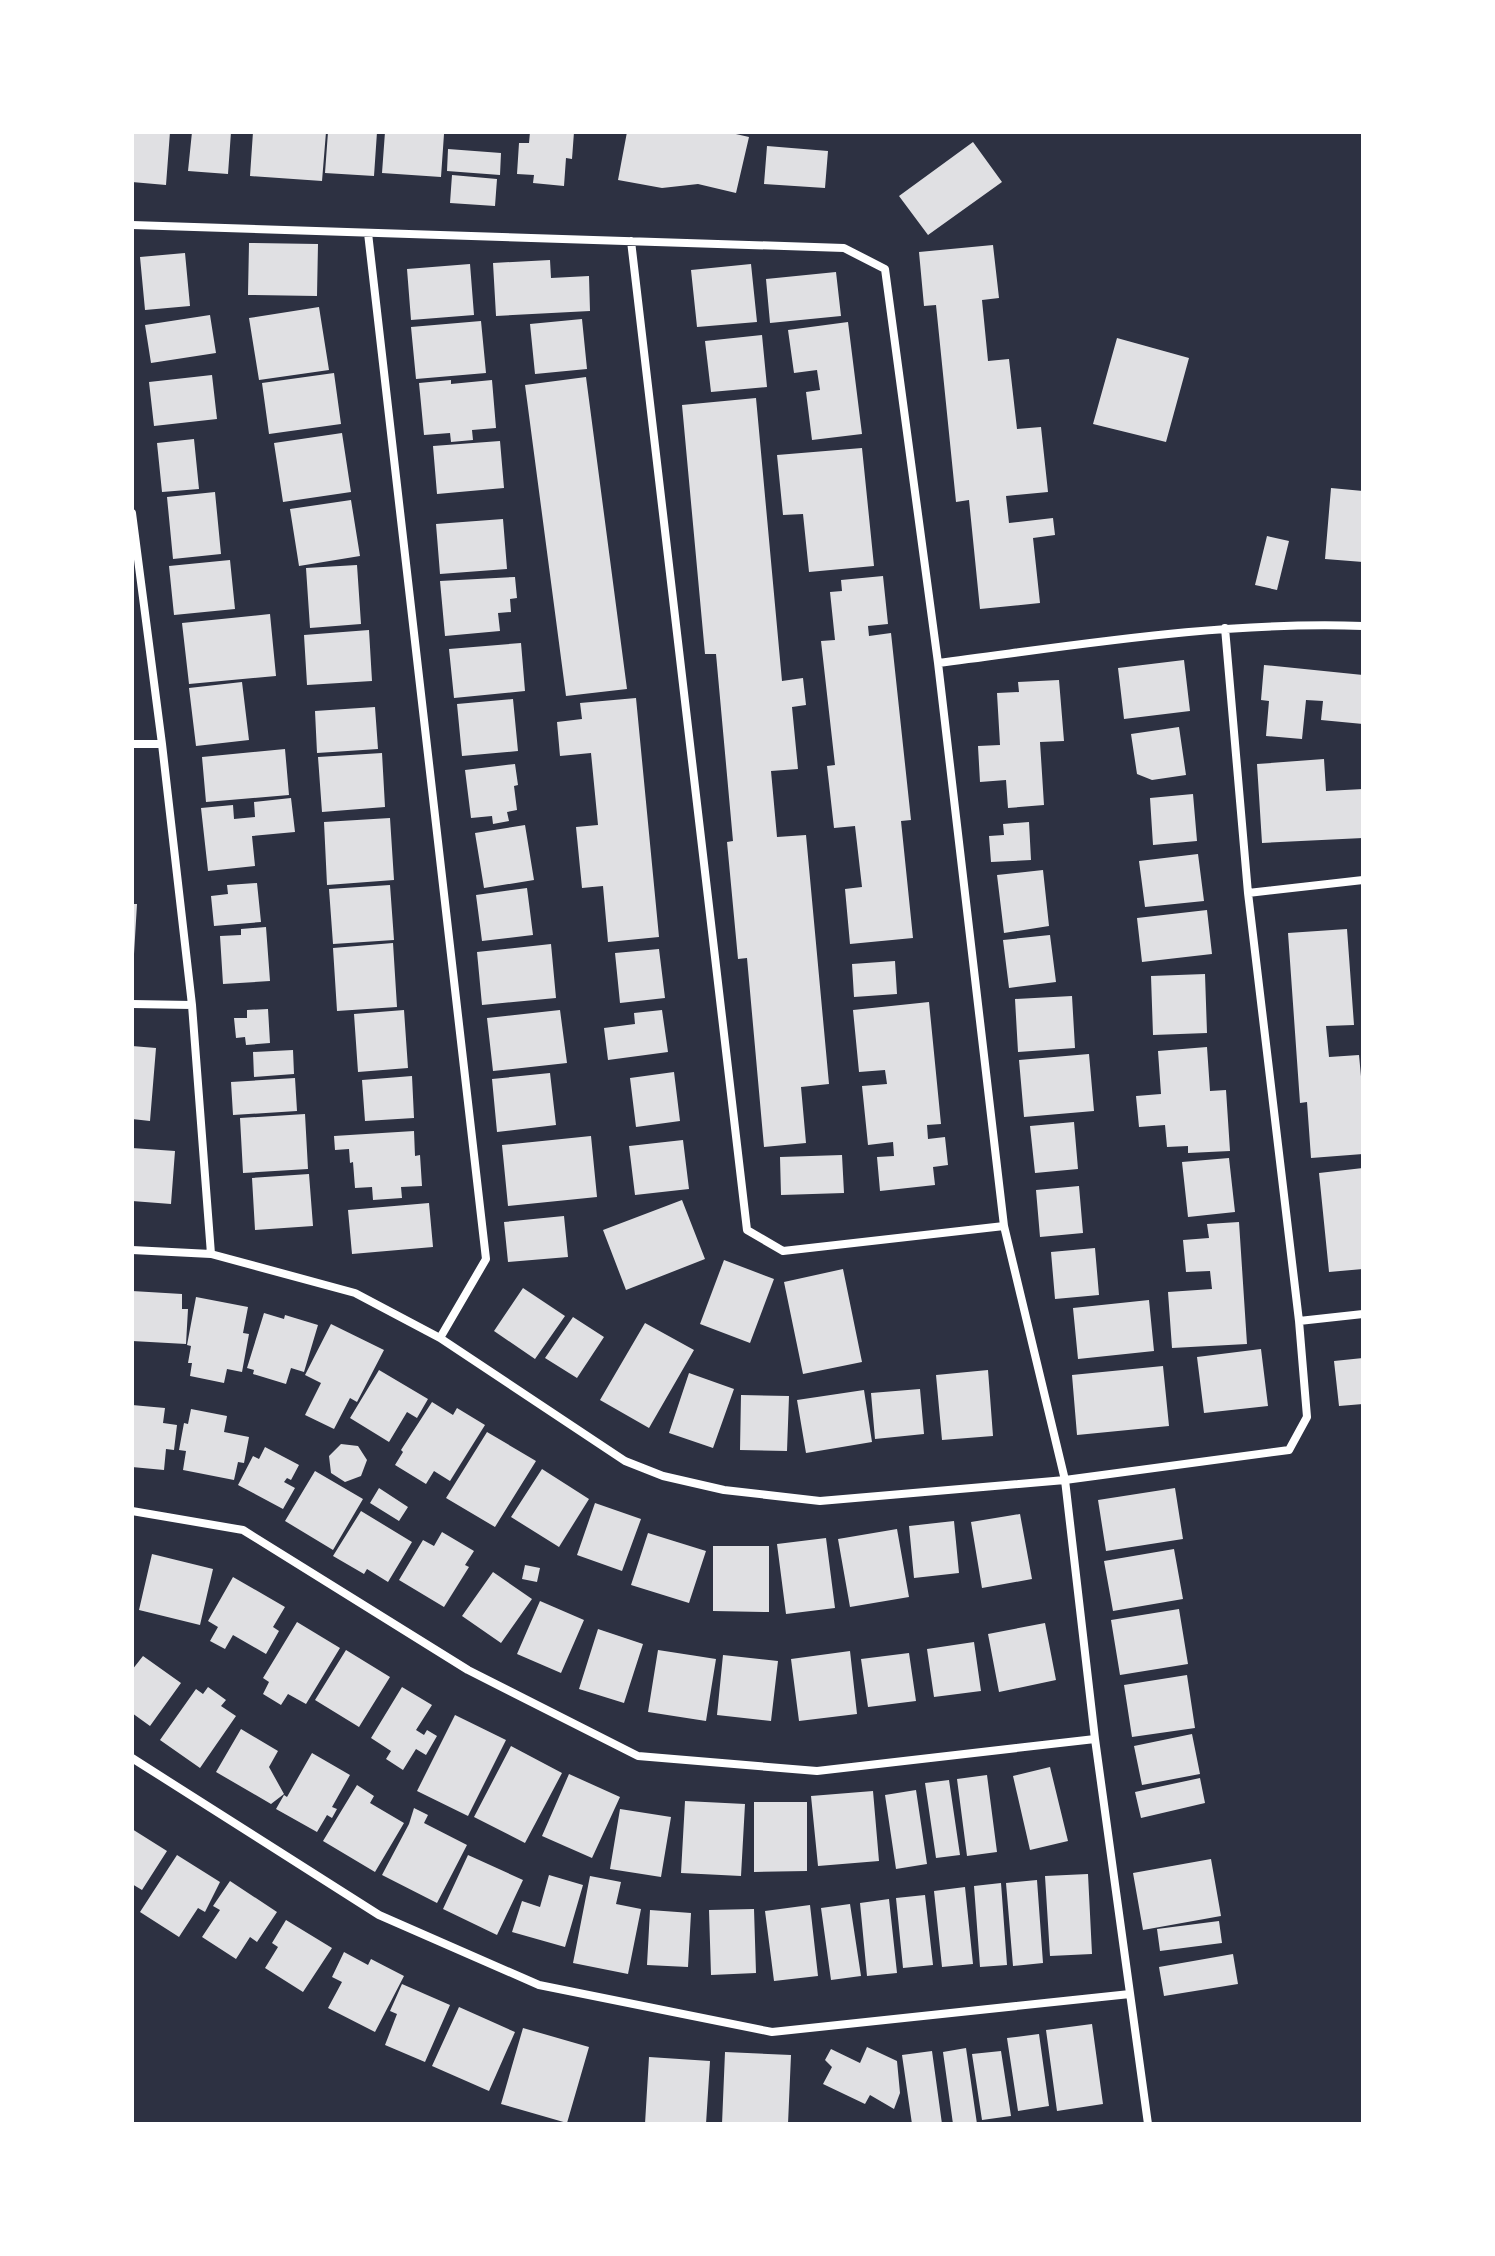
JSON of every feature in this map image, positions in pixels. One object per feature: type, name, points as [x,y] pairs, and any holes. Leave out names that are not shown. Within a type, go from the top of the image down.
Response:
[{"type":"street","points":[[132,225],[844,248],[885,269],[938,663],[1004,1226],[1065,1480],[1095,1739],[1148,2124]]},
{"type":"street","points":[[368,233],[486,1259],[440,1338]]},
{"type":"street","points":[[631,241],[747,1230],[783,1251],[1004,1226]]},
{"type":"street","points":[[132,513],[192,1005],[211,1254]]},
{"type":"street","points":[[938,663],[1225,628],[1363,626]]},
{"type":"street","points":[[132,1250],[211,1254],[355,1293],[440,1338],[625,1461],[663,1476],[709,1487],[820,1501],[1065,1480],[1289,1450],[1307,1417],[1299,1321],[1248,893],[1225,628]]},
{"type":"street","points":[[132,744],[162,744]]},
{"type":"street","points":[[1248,893],[1363,880]]},
{"type":"street","points":[[132,1004],[192,1005]]},
{"type":"street","points":[[1299,1321],[1363,1314]]},
{"type":"street","points":[[132,1511],[243,1530],[468,1670],[638,1756],[817,1771],[1095,1739]]},
{"type":"street","points":[[132,1758],[379,1915],[539,1985],[772,2032],[1130,1994]]},
{"type":"building","points":[[132,132],[170,132],[166,185],[132,182]]},
{"type":"building","points":[[192,132],[231,132],[228,174],[188,171]]},
{"type":"building","points":[[253,132],[326,132],[322,181],[250,176]]},
{"type":"building","points":[[328,132],[377,132],[374,176],[325,173]]},
{"type":"building","points":[[385,132],[444,134],[441,177],[382,173]]},
{"type":"building","points":[[530,132],[574,132],[572,159],[566,158],[564,186],[533,183],[534,175],[517,174],[519,143],[529,143]]},
{"type":"building","points":[[627,132],[727,132],[749,137],[736,193],[698,184],[662,188],[618,180]]},
{"type":"building","points":[[973,142],[1002,182],[928,235],[899,196]]},
{"type":"building","points":[[767,146],[828,151],[825,188],[764,184]]},
{"type":"building","points":[[448,149],[501,153],[500,175],[447,171]]},
{"type":"building","points":[[452,175],[497,179],[495,206],[450,203]]},
{"type":"building","points":[[249,243],[318,244],[317,296],[248,295]]},
{"type":"building","points":[[993,245],[999,298],[982,300],[988,361],[1009,359],[1017,429],[1041,427],[1048,492],[1006,496],[1009,523],[1053,518],[1055,535],[1033,538],[1040,603],[980,609],[969,500],[956,502],[936,305],[924,306],[919,252]]},
{"type":"building","points":[[185,253],[190,306],[145,310],[140,257]]},
{"type":"building","points":[[550,260],[551,278],[589,276],[590,311],[496,316],[493,263]]},
{"type":"building","points":[[470,264],[474,315],[411,320],[407,269]]},
{"type":"building","points":[[751,264],[757,322],[697,327],[691,270]]},
{"type":"building","points":[[836,272],[841,316],[770,323],[766,279]]},
{"type":"building","points":[[319,307],[329,370],[259,380],[249,318]]},
{"type":"building","points":[[210,315],[216,353],[151,363],[145,325]]},
{"type":"building","points":[[582,319],[587,369],[535,374],[530,324]]},
{"type":"building","points":[[481,321],[486,373],[416,379],[411,327]]},
{"type":"building","points":[[848,322],[862,434],[812,440],[806,392],[820,390],[817,370],[794,373],[788,330]]},
{"type":"building","points":[[762,335],[767,387],[711,392],[705,341]]},
{"type":"building","points":[[1117,338],[1189,358],[1166,442],[1093,424]]},
{"type":"building","points":[[334,373],[341,424],[269,434],[262,383]]},
{"type":"building","points":[[212,375],[217,419],[154,426],[149,382]]},
{"type":"building","points":[[586,377],[627,689],[566,696],[525,385]]},
{"type":"building","points":[[451,380],[451,384],[492,380],[496,428],[472,430],[473,440],[451,442],[450,433],[424,435],[419,383]]},
{"type":"building","points":[[756,398],[782,681],[803,678],[806,705],[792,707],[798,769],[771,771],[777,837],[806,835],[829,1084],[801,1087],[806,1143],[764,1147],[747,958],[738,959],[727,842],[733,841],[716,654],[705,654],[682,405]]},
{"type":"building","points":[[342,433],[351,492],[283,502],[274,443]]},
{"type":"building","points":[[194,439],[199,489],[162,492],[157,443]]},
{"type":"building","points":[[500,441],[504,488],[437,494],[433,446]]},
{"type":"building","points":[[862,448],[874,566],[809,572],[803,514],[783,515],[777,455]]},
{"type":"building","points":[[1331,488],[1363,491],[1363,562],[1325,559]]},
{"type":"building","points":[[215,492],[221,554],[173,559],[167,497]]},
{"type":"building","points":[[351,500],[360,556],[299,566],[290,509]]},
{"type":"building","points":[[503,519],[507,569],[440,574],[436,524]]},
{"type":"building","points":[[1267,536],[1289,541],[1277,590],[1255,585]]},
{"type":"building","points":[[230,560],[235,609],[174,615],[169,566]]},
{"type":"building","points":[[357,565],[361,624],[310,628],[306,568]]},
{"type":"building","points":[[883,576],[888,624],[868,626],[869,636],[891,633],[911,820],[901,821],[913,938],[850,944],[845,889],[862,887],[855,826],[834,828],[827,766],[835,765],[821,641],[835,640],[830,592],[842,591],[841,580]]},
{"type":"building","points":[[515,577],[517,598],[510,599],[511,612],[498,613],[500,631],[445,636],[440,581]]},
{"type":"building","points":[[270,614],[276,676],[189,684],[182,623]]},
{"type":"building","points":[[369,630],[372,681],[307,685],[304,635]]},
{"type":"building","points":[[521,643],[525,691],[454,698],[449,649]]},
{"type":"building","points":[[1184,660],[1190,711],[1124,719],[1118,668]]},
{"type":"building","points":[[1264,665],[1363,675],[1363,724],[1321,720],[1323,701],[1306,700],[1302,739],[1266,736],[1269,701],[1261,700]]},
{"type":"building","points":[[1059,680],[1064,741],[1040,742],[1044,805],[1008,808],[1006,780],[980,782],[978,746],[1000,745],[997,693],[1019,692],[1018,682]]},
{"type":"building","points":[[242,682],[249,740],[196,746],[189,688]]},
{"type":"building","points":[[636,698],[659,937],[608,942],[603,886],[582,888],[576,827],[598,825],[591,753],[560,756],[557,722],[582,719],[580,703]]},
{"type":"building","points":[[513,699],[518,751],[462,756],[457,704]]},
{"type":"building","points":[[375,707],[378,749],[317,753],[315,711]]},
{"type":"building","points":[[1179,727],[1186,775],[1152,780],[1137,774],[1131,734]]},
{"type":"building","points":[[285,749],[289,795],[206,802],[202,757]]},
{"type":"building","points":[[382,753],[385,807],[322,812],[318,757]]},
{"type":"building","points":[[1324,759],[1326,791],[1363,789],[1363,838],[1262,843],[1257,764]]},
{"type":"building","points":[[515,764],[517,810],[507,812],[509,821],[493,824],[492,816],[471,818],[465,770]]},
{"type":"building","points":[[1193,794],[1197,841],[1153,845],[1150,798]]},
{"type":"building","points":[[291,798],[295,832],[252,836],[255,866],[208,871],[201,808],[233,805],[234,819],[255,817],[254,802]]},
{"type":"building","points":[[390,818],[394,880],[327,885],[324,822]]},
{"type":"building","points":[[1029,822],[1031,860],[991,862],[989,836],[1004,835],[1003,824]]},
{"type":"building","points":[[525,825],[534,880],[484,888],[475,833]]},
{"type":"building","points":[[1198,854],[1204,901],[1145,907],[1139,861]]},
{"type":"building","points":[[1043,870],[1049,926],[1004,933],[997,875]]},
{"type":"building","points":[[257,883],[261,922],[214,926],[211,896],[228,894],[227,885]]},
{"type":"building","points":[[390,885],[394,940],[333,944],[329,889]]},
{"type":"building","points":[[527,888],[533,935],[482,941],[476,895]]},
{"type":"building","points":[[132,904],[137,904],[134,954],[132,954]]},
{"type":"building","points":[[1207,910],[1212,954],[1142,962],[1137,918]]},
{"type":"building","points":[[266,927],[270,981],[223,984],[220,936],[241,935],[241,929]]},
{"type":"building","points":[[1347,929],[1354,1025],[1326,1026],[1329,1057],[1359,1055],[1363,1154],[1311,1158],[1307,1102],[1300,1103],[1288,933]]},
{"type":"building","points":[[1050,935],[1056,982],[1009,988],[1003,940]]},
{"type":"building","points":[[393,943],[397,1007],[337,1011],[333,948]]},
{"type":"building","points":[[551,944],[556,998],[482,1005],[477,952]]},
{"type":"building","points":[[659,949],[665,998],[620,1003],[615,953]]},
{"type":"building","points":[[895,961],[897,994],[854,997],[852,964]]},
{"type":"building","points":[[1205,974],[1207,1033],[1153,1035],[1151,976]]},
{"type":"building","points":[[1072,996],[1075,1048],[1018,1052],[1015,999]]},
{"type":"building","points":[[929,1002],[941,1124],[927,1125],[928,1139],[945,1137],[948,1165],[933,1167],[935,1185],[880,1191],[877,1157],[894,1156],[893,1142],[868,1145],[862,1086],[887,1084],[885,1070],[859,1072],[853,1010]]},
{"type":"building","points":[[268,1009],[270,1043],[246,1045],[245,1037],[236,1038],[234,1018],[247,1018],[247,1010]]},
{"type":"building","points":[[404,1010],[408,1068],[358,1072],[354,1014]]},
{"type":"building","points":[[560,1010],[567,1063],[493,1071],[487,1018]]},
{"type":"building","points":[[662,1010],[668,1052],[608,1060],[604,1028],[635,1024],[634,1013]]},
{"type":"building","points":[[132,1046],[156,1048],[150,1121],[132,1119]]},
{"type":"building","points":[[1207,1047],[1210,1091],[1226,1090],[1230,1151],[1188,1153],[1188,1146],[1167,1147],[1165,1125],[1139,1127],[1136,1096],[1161,1094],[1158,1051]]},
{"type":"building","points":[[293,1050],[294,1074],[254,1077],[253,1052]]},
{"type":"building","points":[[1089,1054],[1094,1111],[1024,1117],[1019,1060]]},
{"type":"building","points":[[674,1072],[680,1121],[636,1127],[630,1078]]},
{"type":"building","points":[[550,1073],[556,1125],[497,1132],[492,1079]]},
{"type":"building","points":[[412,1076],[414,1118],[365,1121],[362,1080]]},
{"type":"building","points":[[295,1078],[297,1111],[233,1115],[231,1082]]},
{"type":"building","points":[[305,1114],[308,1169],[243,1173],[240,1118]]},
{"type":"building","points":[[1074,1122],[1078,1169],[1035,1173],[1030,1126]]},
{"type":"building","points":[[414,1131],[415,1156],[420,1155],[422,1186],[401,1187],[402,1198],[373,1200],[372,1187],[355,1188],[349,1149],[335,1150],[334,1136]]},
{"type":"building","points":[[591,1136],[597,1197],[508,1206],[502,1145]]},
{"type":"building","points":[[683,1140],[689,1189],[635,1195],[629,1146]]},
{"type":"building","points":[[132,1148],[175,1151],[171,1204],[132,1201]]},
{"type":"building","points":[[842,1155],[844,1193],[781,1195],[780,1157]]},
{"type":"building","points":[[1229,1158],[1235,1212],[1188,1217],[1182,1162]]},
{"type":"building","points":[[1363,1168],[1363,1269],[1329,1272],[1319,1173]]},
{"type":"building","points":[[309,1174],[313,1226],[255,1230],[252,1178]]},
{"type":"building","points":[[1079,1186],[1083,1233],[1040,1237],[1036,1190]]},
{"type":"building","points":[[682,1200],[705,1259],[626,1290],[603,1230]]},
{"type":"building","points":[[429,1203],[433,1247],[352,1254],[348,1210]]},
{"type":"building","points":[[564,1216],[568,1257],[508,1262],[504,1222]]},
{"type":"building","points":[[1239,1222],[1247,1344],[1172,1348],[1168,1292],[1212,1289],[1210,1271],[1186,1272],[1183,1240],[1209,1238],[1207,1224]]},
{"type":"building","points":[[1095,1248],[1099,1295],[1055,1299],[1051,1252]]},
{"type":"building","points":[[724,1260],[774,1279],[750,1343],[700,1324]]},
{"type":"building","points":[[843,1269],[862,1362],[803,1374],[784,1282]]},
{"type":"building","points":[[523,1288],[565,1316],[535,1359],[494,1331]]},
{"type":"building","points":[[132,1291],[182,1294],[182,1309],[188,1309],[186,1344],[132,1341]]},
{"type":"building","points":[[196,1297],[248,1307],[243,1333],[249,1334],[242,1372],[227,1369],[224,1383],[190,1376],[192,1363],[188,1363],[191,1346],[187,1345]]},
{"type":"building","points":[[1149,1300],[1154,1351],[1078,1359],[1073,1308]]},
{"type":"building","points":[[264,1313],[284,1319],[285,1315],[318,1325],[304,1372],[291,1368],[286,1384],[253,1374],[254,1370],[247,1368]]},
{"type":"building","points":[[573,1317],[604,1337],[577,1378],[545,1358]]},
{"type":"building","points":[[645,1323],[694,1350],[649,1428],[600,1400]]},
{"type":"building","points":[[331,1324],[384,1350],[357,1402],[350,1398],[334,1429],[305,1415],[321,1383],[305,1375]]},
{"type":"building","points":[[1261,1349],[1268,1406],[1204,1413],[1197,1357]]},
{"type":"building","points":[[1363,1358],[1363,1404],[1339,1406],[1334,1361]]},
{"type":"building","points":[[1163,1366],[1169,1426],[1077,1435],[1072,1375]]},
{"type":"building","points":[[379,1370],[428,1399],[417,1418],[407,1412],[389,1442],[350,1418]]},
{"type":"building","points":[[988,1370],[993,1436],[942,1440],[936,1375]]},
{"type":"building","points":[[689,1373],[734,1389],[713,1448],[669,1433]]},
{"type":"building","points":[[920,1389],[924,1434],[875,1439],[871,1393]]},
{"type":"building","points":[[864,1390],[872,1442],[806,1453],[797,1400]]},
{"type":"building","points":[[741,1395],[789,1396],[787,1451],[740,1450]]},
{"type":"building","points":[[432,1402],[453,1415],[457,1408],[485,1425],[450,1481],[434,1471],[426,1484],[395,1465],[403,1452],[401,1450]]},
{"type":"building","points":[[132,1405],[165,1408],[163,1423],[177,1425],[174,1450],[166,1449],[164,1470],[132,1467]]},
{"type":"building","points":[[191,1409],[227,1416],[224,1432],[249,1437],[244,1463],[238,1462],[234,1480],[183,1470],[186,1451],[179,1450],[184,1423],[188,1424]]},
{"type":"building","points":[[487,1432],[536,1461],[495,1527],[446,1498]]},
{"type":"building","points":[[341,1444],[358,1446],[367,1460],[361,1476],[345,1482],[331,1473],[329,1456]]},
{"type":"building","points":[[265,1447],[299,1465],[291,1480],[287,1478],[284,1482],[295,1488],[283,1509],[238,1485],[253,1456],[259,1459]]},
{"type":"building","points":[[542,1469],[589,1499],[559,1547],[511,1517]]},
{"type":"building","points":[[315,1471],[363,1499],[333,1550],[285,1521]]},
{"type":"building","points":[[379,1488],[408,1507],[399,1521],[370,1503]]},
{"type":"building","points":[[1175,1488],[1183,1539],[1106,1551],[1098,1500]]},
{"type":"building","points":[[595,1503],[641,1519],[622,1571],[577,1555]]},
{"type":"building","points":[[361,1511],[412,1542],[388,1582],[367,1569],[364,1574],[333,1556]]},
{"type":"building","points":[[1020,1514],[1032,1579],[982,1588],[971,1522]]},
{"type":"building","points":[[954,1521],[959,1573],[914,1578],[909,1526]]},
{"type":"building","points":[[897,1529],[909,1597],[850,1607],[838,1539]]},
{"type":"building","points":[[442,1532],[474,1551],[465,1565],[469,1567],[444,1607],[399,1580],[423,1540],[434,1546]]},
{"type":"building","points":[[648,1533],[706,1551],[689,1603],[631,1585]]},
{"type":"building","points":[[826,1538],[835,1608],[786,1614],[777,1544]]},
{"type":"building","points":[[713,1546],[769,1546],[769,1612],[713,1611]]},
{"type":"building","points":[[1174,1549],[1183,1599],[1113,1611],[1104,1561]]},
{"type":"building","points":[[152,1554],[213,1569],[200,1625],[139,1610]]},
{"type":"building","points":[[525,1565],[540,1568],[537,1582],[522,1579]]},
{"type":"building","points":[[493,1572],[532,1599],[501,1643],[462,1616]]},
{"type":"building","points":[[233,1577],[285,1607],[273,1627],[279,1631],[266,1654],[233,1635],[225,1649],[210,1641],[218,1627],[208,1621]]},
{"type":"building","points":[[540,1601],[584,1620],[561,1673],[517,1654]]},
{"type":"building","points":[[1179,1609],[1188,1664],[1120,1675],[1111,1620]]},
{"type":"building","points":[[297,1622],[340,1648],[306,1704],[288,1694],[281,1705],[263,1694],[269,1682],[263,1678]]},
{"type":"building","points":[[1045,1623],[1056,1680],[999,1692],[988,1634]]},
{"type":"building","points":[[598,1629],[643,1644],[624,1703],[579,1689]]},
{"type":"building","points":[[974,1642],[981,1691],[934,1697],[927,1649]]},
{"type":"building","points":[[346,1650],[390,1677],[359,1727],[315,1700]]},
{"type":"building","points":[[658,1650],[716,1659],[706,1721],[648,1712]]},
{"type":"building","points":[[850,1651],[857,1714],[799,1721],[791,1659]]},
{"type":"building","points":[[909,1653],[916,1701],[868,1707],[861,1659]]},
{"type":"building","points":[[723,1655],[778,1661],[771,1721],[717,1715]]},
{"type":"building","points":[[143,1656],[181,1683],[150,1726],[132,1713],[132,1670]]},
{"type":"building","points":[[1187,1675],[1195,1728],[1132,1737],[1124,1685]]},
{"type":"building","points":[[208,1687],[226,1700],[221,1706],[236,1716],[200,1768],[160,1740],[196,1689],[203,1694]]},
{"type":"building","points":[[402,1687],[432,1705],[416,1730],[424,1735],[427,1730],[437,1736],[426,1755],[416,1749],[403,1770],[386,1759],[391,1751],[371,1738]]},
{"type":"building","points":[[455,1715],[506,1740],[468,1816],[417,1791]]},
{"type":"building","points":[[241,1729],[278,1751],[269,1767],[284,1794],[271,1804],[216,1772]]},
{"type":"building","points":[[1192,1734],[1200,1774],[1142,1785],[1134,1746]]},
{"type":"building","points":[[511,1746],[562,1773],[525,1843],[474,1817]]},
{"type":"building","points":[[312,1753],[350,1775],[332,1807],[337,1809],[332,1818],[327,1815],[317,1832],[276,1809],[284,1795],[287,1797]]},
{"type":"building","points":[[1050,1767],[1068,1841],[1030,1850],[1013,1776]]},
{"type":"building","points":[[569,1774],[620,1797],[592,1858],[542,1836]]},
{"type":"building","points":[[987,1775],[997,1852],[967,1856],[957,1779]]},
{"type":"building","points":[[1200,1778],[1205,1803],[1141,1818],[1135,1792]]},
{"type":"building","points":[[949,1780],[960,1855],[936,1858],[925,1783]]},
{"type":"building","points":[[357,1785],[374,1796],[370,1803],[404,1823],[375,1872],[323,1841]]},
{"type":"building","points":[[916,1790],[927,1864],[896,1869],[885,1795]]},
{"type":"building","points":[[873,1791],[879,1861],[818,1866],[811,1796]]},
{"type":"building","points":[[685,1801],[745,1804],[741,1876],[681,1873]]},
{"type":"building","points":[[754,1802],[807,1802],[807,1871],[754,1872]]},
{"type":"building","points":[[414,1808],[428,1815],[424,1823],[467,1845],[437,1903],[382,1875]]},
{"type":"building","points":[[620,1809],[671,1817],[661,1877],[610,1869]]},
{"type":"building","points":[[132,1829],[167,1851],[142,1890],[132,1884]]},
{"type":"building","points":[[177,1855],[220,1882],[205,1912],[198,1908],[179,1937],[140,1912]]},
{"type":"building","points":[[468,1855],[523,1880],[497,1935],[443,1909]]},
{"type":"building","points":[[1211,1859],[1221,1916],[1143,1930],[1133,1873]]},
{"type":"building","points":[[1088,1874],[1092,1954],[1050,1956],[1045,1876]]},
{"type":"building","points":[[549,1875],[583,1885],[565,1947],[512,1932],[522,1901],[540,1907]]},
{"type":"building","points":[[590,1876],[621,1882],[616,1904],[641,1909],[628,1974],[573,1963]]},
{"type":"building","points":[[1037,1880],[1043,1963],[1013,1966],[1006,1883]]},
{"type":"building","points":[[230,1881],[277,1912],[257,1942],[250,1937],[236,1959],[202,1937],[220,1910],[213,1906]]},
{"type":"building","points":[[1001,1883],[1007,1965],[980,1967],[974,1886]]},
{"type":"building","points":[[965,1887],[973,1964],[942,1967],[934,1891]]},
{"type":"building","points":[[925,1895],[933,1965],[903,1968],[896,1898]]},
{"type":"building","points":[[889,1899],[897,1973],[867,1976],[860,1903]]},
{"type":"building","points":[[850,1904],[861,1976],[831,1980],[821,1908]]},
{"type":"building","points":[[810,1905],[818,1976],[774,1981],[765,1911]]},
{"type":"building","points":[[754,1909],[756,1973],[711,1975],[709,1910]]},
{"type":"building","points":[[650,1910],[691,1913],[688,1967],[647,1965]]},
{"type":"building","points":[[286,1920],[332,1948],[303,1992],[265,1968],[278,1947],[272,1943]]},
{"type":"building","points":[[1219,1921],[1222,1943],[1160,1951],[1157,1929]]},
{"type":"building","points":[[344,1952],[368,1965],[371,1959],[404,1976],[375,2032],[328,2008],[342,1982],[332,1977]]},
{"type":"building","points":[[1233,1954],[1238,1984],[1164,1996],[1159,1967]]},
{"type":"building","points":[[402,1984],[450,2005],[425,2062],[385,2045],[397,2014],[390,2011]]},
{"type":"building","points":[[459,2007],[515,2032],[489,2091],[432,2066]]},
{"type":"building","points":[[1092,2024],[1103,2104],[1057,2111],[1046,2030]]},
{"type":"building","points":[[523,2028],[589,2047],[567,2123],[501,2104]]},
{"type":"building","points":[[1039,2034],[1049,2106],[1018,2111],[1007,2038]]},
{"type":"building","points":[[867,2047],[897,2061],[900,2093],[894,2109],[870,2095],[865,2104],[823,2084],[832,2067],[825,2060],[831,2049],[860,2063]]},
{"type":"building","points":[[966,2048],[977,2124],[953,2124],[943,2052]]},
{"type":"building","points":[[932,2051],[942,2124],[912,2124],[902,2055]]},
{"type":"building","points":[[1001,2051],[1011,2116],[982,2120],[972,2054]]},
{"type":"building","points":[[725,2052],[791,2055],[788,2124],[722,2124]]},
{"type":"building","points":[[649,2057],[710,2061],[706,2124],[645,2124]]}]
